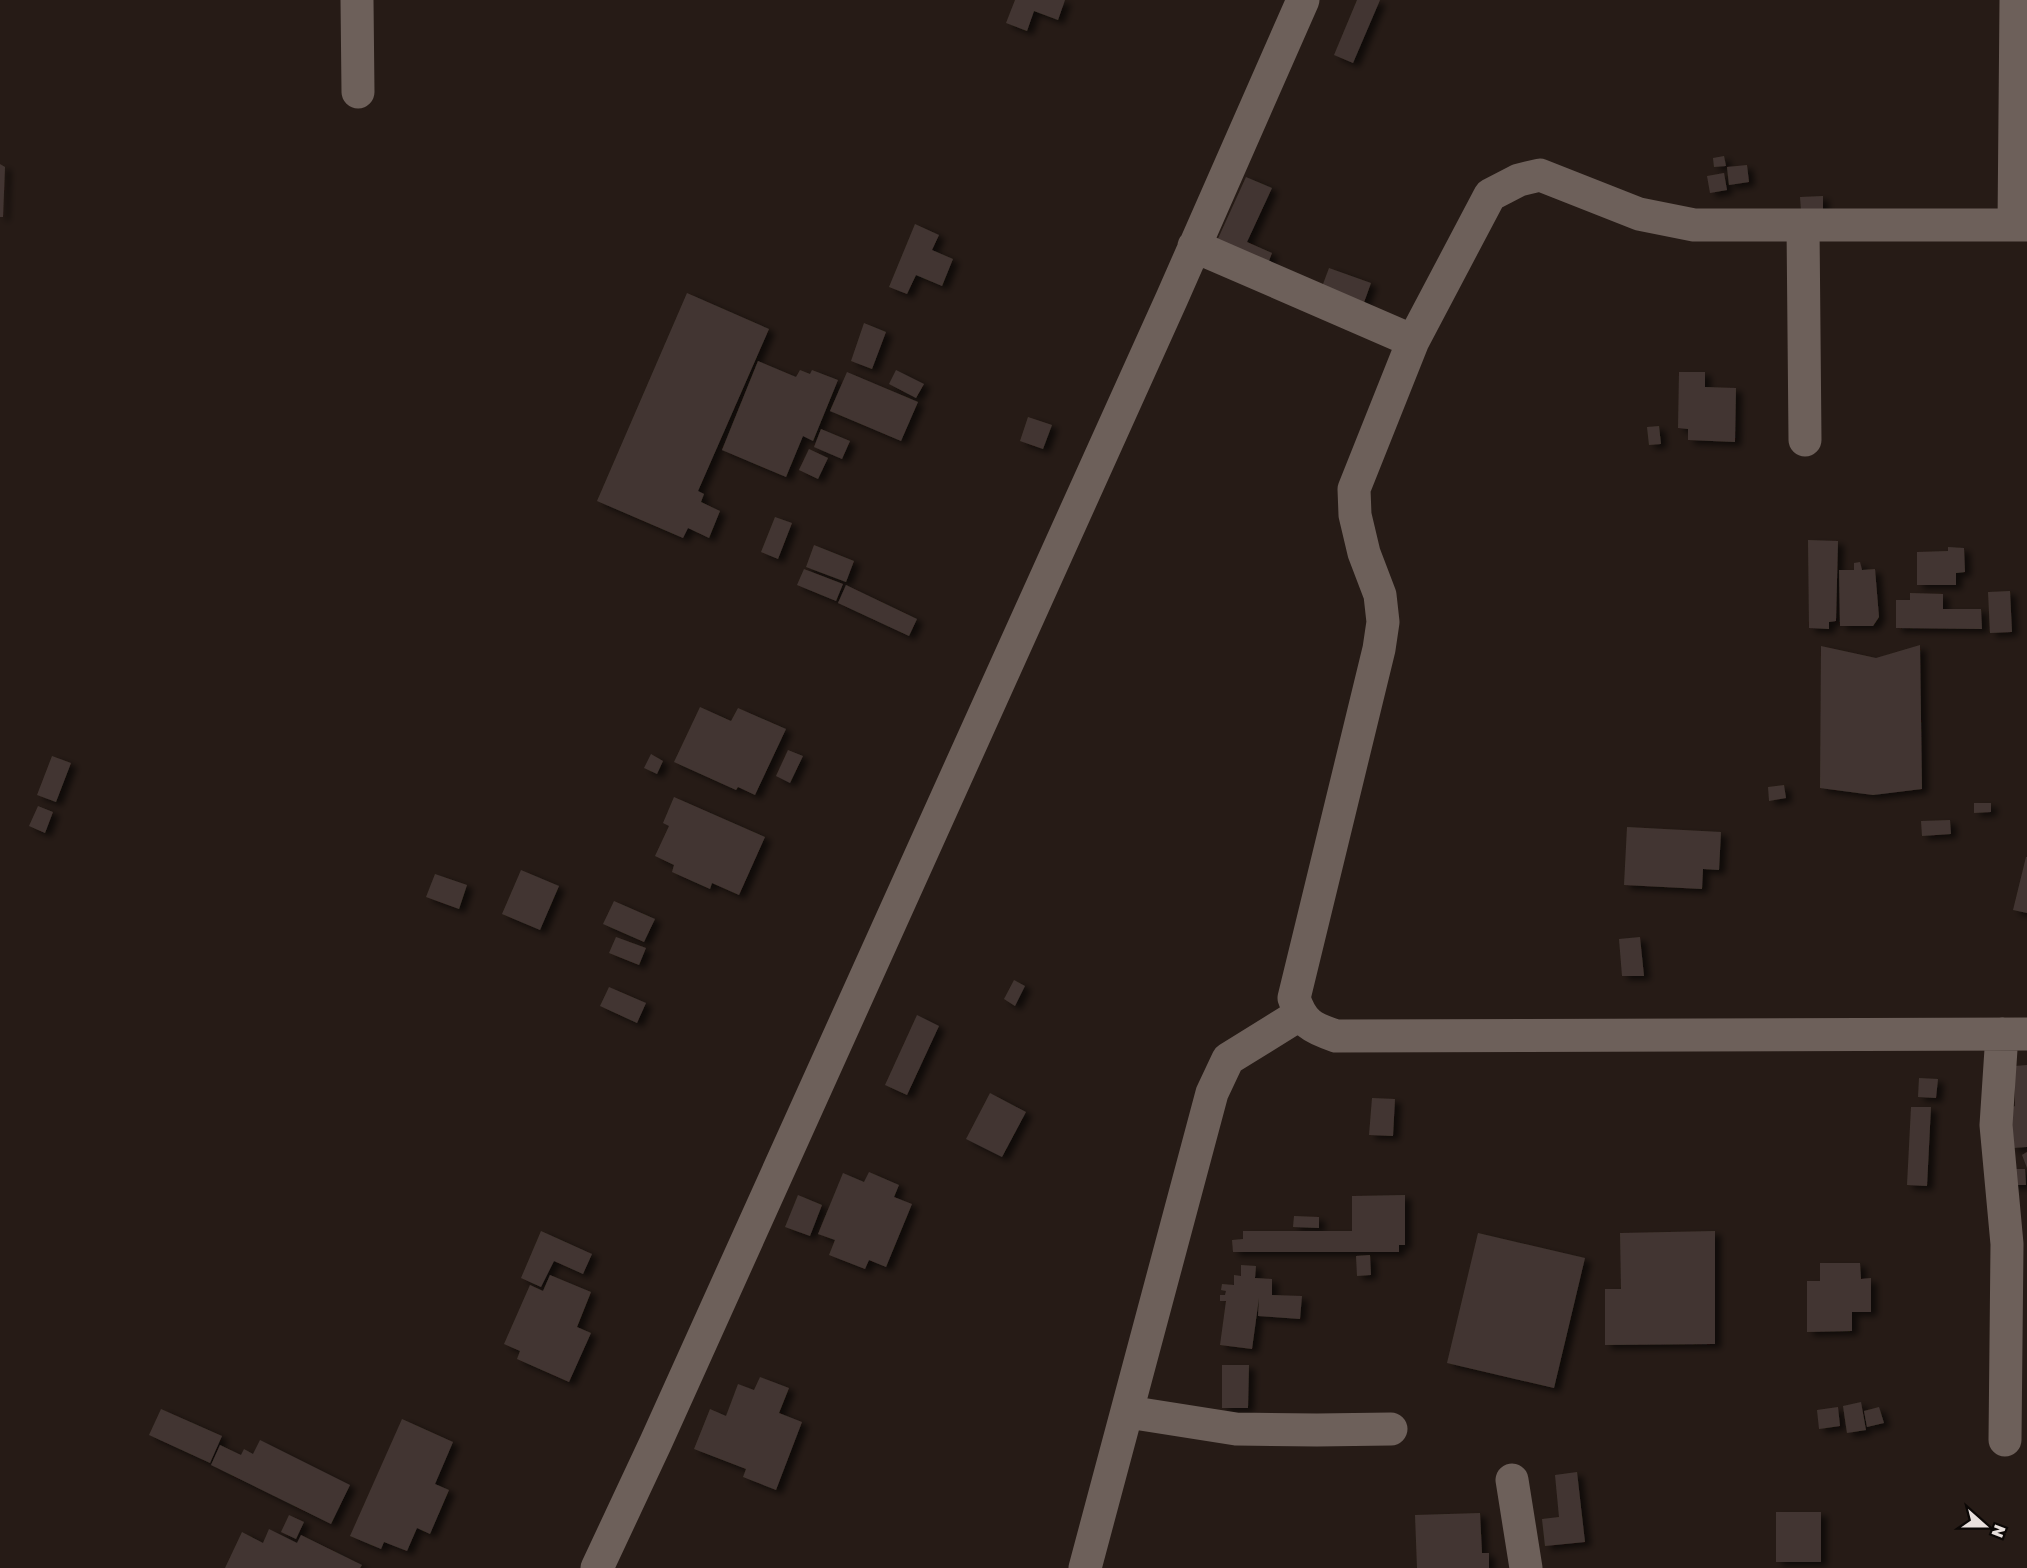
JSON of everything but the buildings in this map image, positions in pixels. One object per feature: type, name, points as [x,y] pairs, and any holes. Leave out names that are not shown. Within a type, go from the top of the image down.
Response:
[{"type":"street","points":[[357,0],[358,92]]},
{"type":"street","points":[[597,1568],[661,1431],[1303,0]]},
{"type":"street","points":[[2005,1440],[2007,1244],[1996,1125],[2015,1035],[1336,1036],[1315,1029],[1299,1015],[1294,998],[1379,649],[1383,622],[1380,595],[1364,553],[1355,515],[1354,489],[1413,341],[1490,195],[1519,180],[1540,175],[1639,214],[1694,225],[2020,225],[2016,0]]},
{"type":"street","points":[[1803,225],[1804,440]]},
{"type":"street","points":[[1194,246],[1413,341]]},
{"type":"street","points":[[1086,1568],[1212,1093],[1228,1059],[1299,1015]]},
{"type":"street","points":[[1128,1412],[1236,1429],[1391,1429]]},
{"type":"street","points":[[1512,1480],[1526,1568]]}]
